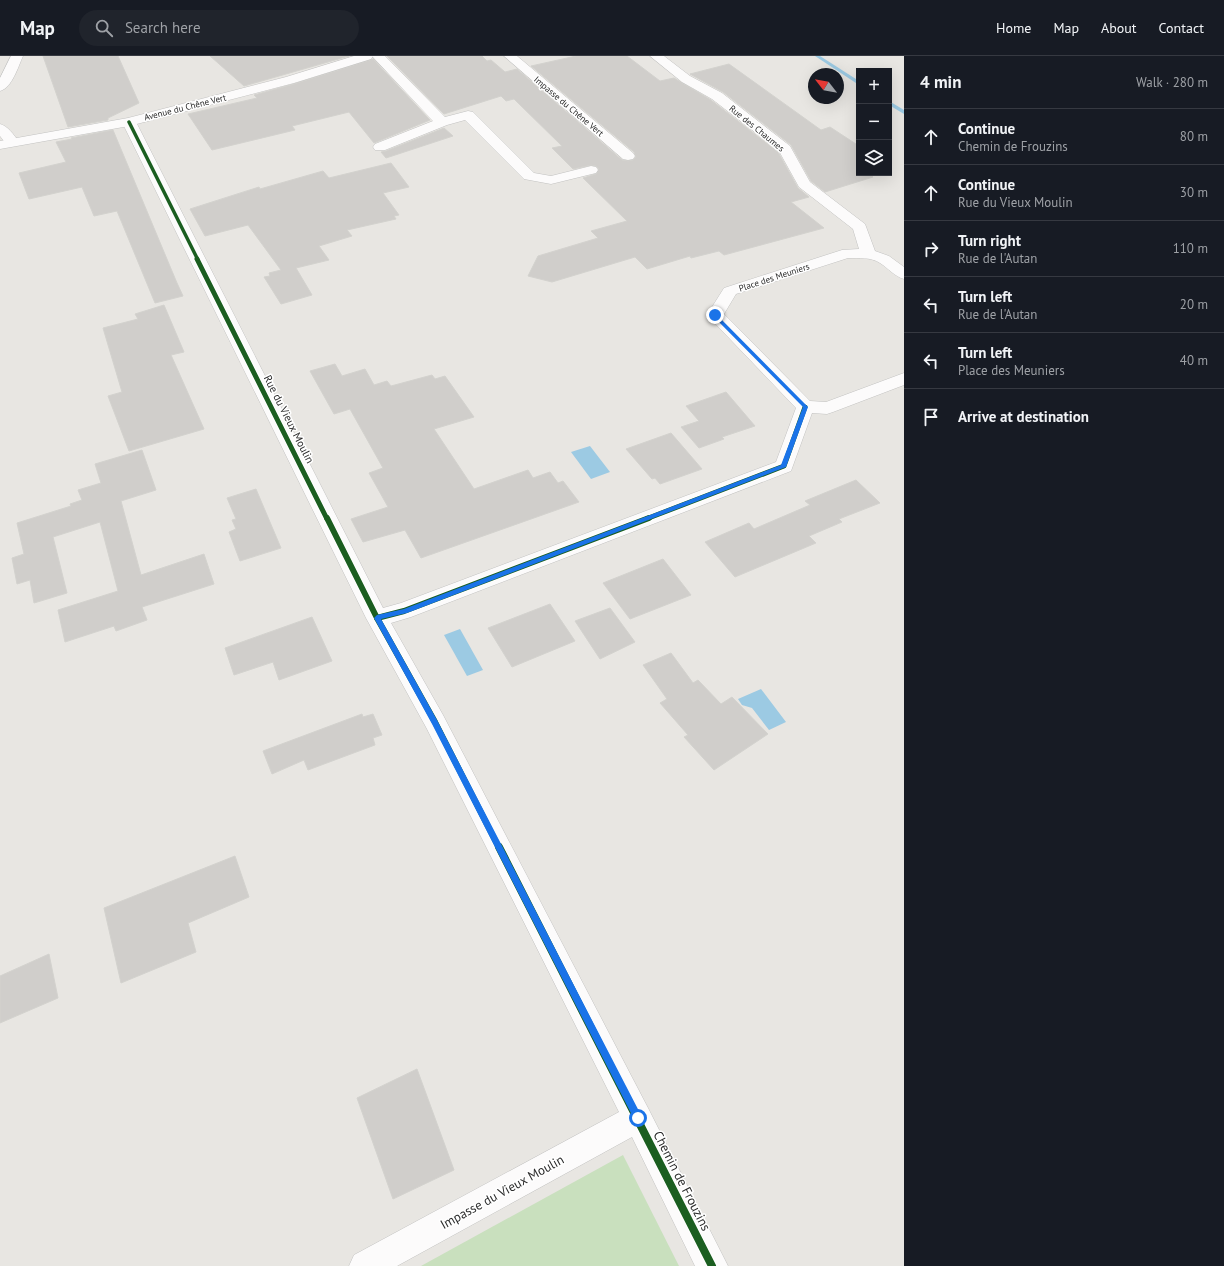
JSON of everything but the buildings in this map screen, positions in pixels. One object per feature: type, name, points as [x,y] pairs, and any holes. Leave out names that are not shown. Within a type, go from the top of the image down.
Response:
[{"type":"street","points":[[0,87],[6,79],[17,56]]},
{"type":"street","name":"Avenue du Chêne Vert","points":[[6,143],[49,137],[129,122],[290,80],[367,56]]},
{"type":"street","points":[[378,56],[442,122]]},
{"type":"street","name":"Impasse du Chêne Vert","points":[[510,56],[628,156]]},
{"type":"street","name":"Rue des Chaumes","points":[[656,56],[686,79],[717,96],[785,149],[804,184],[860,227],[868,254]]},
{"type":"street","points":[[380,147],[442,122],[468,115],[529,176],[551,180],[591,170]]},
{"type":"street","name":"Rue du Vieux Moulin","points":[[129,122],[377,618],[435,722]]},
{"type":"street","points":[[0,128],[6,143]]},
{"type":"street","name":"Place des Meuniers","points":[[805,407],[715,315],[730,291],[847,254],[868,254],[884,259],[904,274]]},
{"type":"street","points":[[377,618],[404,611],[784,466],[805,407],[828,408],[904,379]]},
{"type":"street","name":"Chemin de Frouzins","points":[[435,722],[638,1118],[712,1266]]},
{"type":"street","name":"Impasse du Vieux Moulin","points":[[365,1266],[638,1118]]},
{"type":"green space","points":[[623,1155],[679,1266],[421,1266]]},
{"type":"water","points":[[590,446],[610,472],[591,479],[571,452]]},
{"type":"water","points":[[460,629],[483,670],[467,676],[444,635]]},
{"type":"water","points":[[761,689],[786,722],[769,730],[752,708],[742,705],[738,699]]},
{"type":"waterway","points":[[817,56],[856,81]]},
{"type":"waterway","points":[[891,104],[904,112]]},
{"type":"cycle path","points":[[129,122],[377,618],[435,722],[638,1118],[712,1266]]},
{"type":"cycle path","points":[[377,618],[404,611],[784,466],[805,407]]},
{"type":"route","points":[[638,1118],[435,722],[377,618],[404,611],[784,466],[805,407],[715,315]]}]
